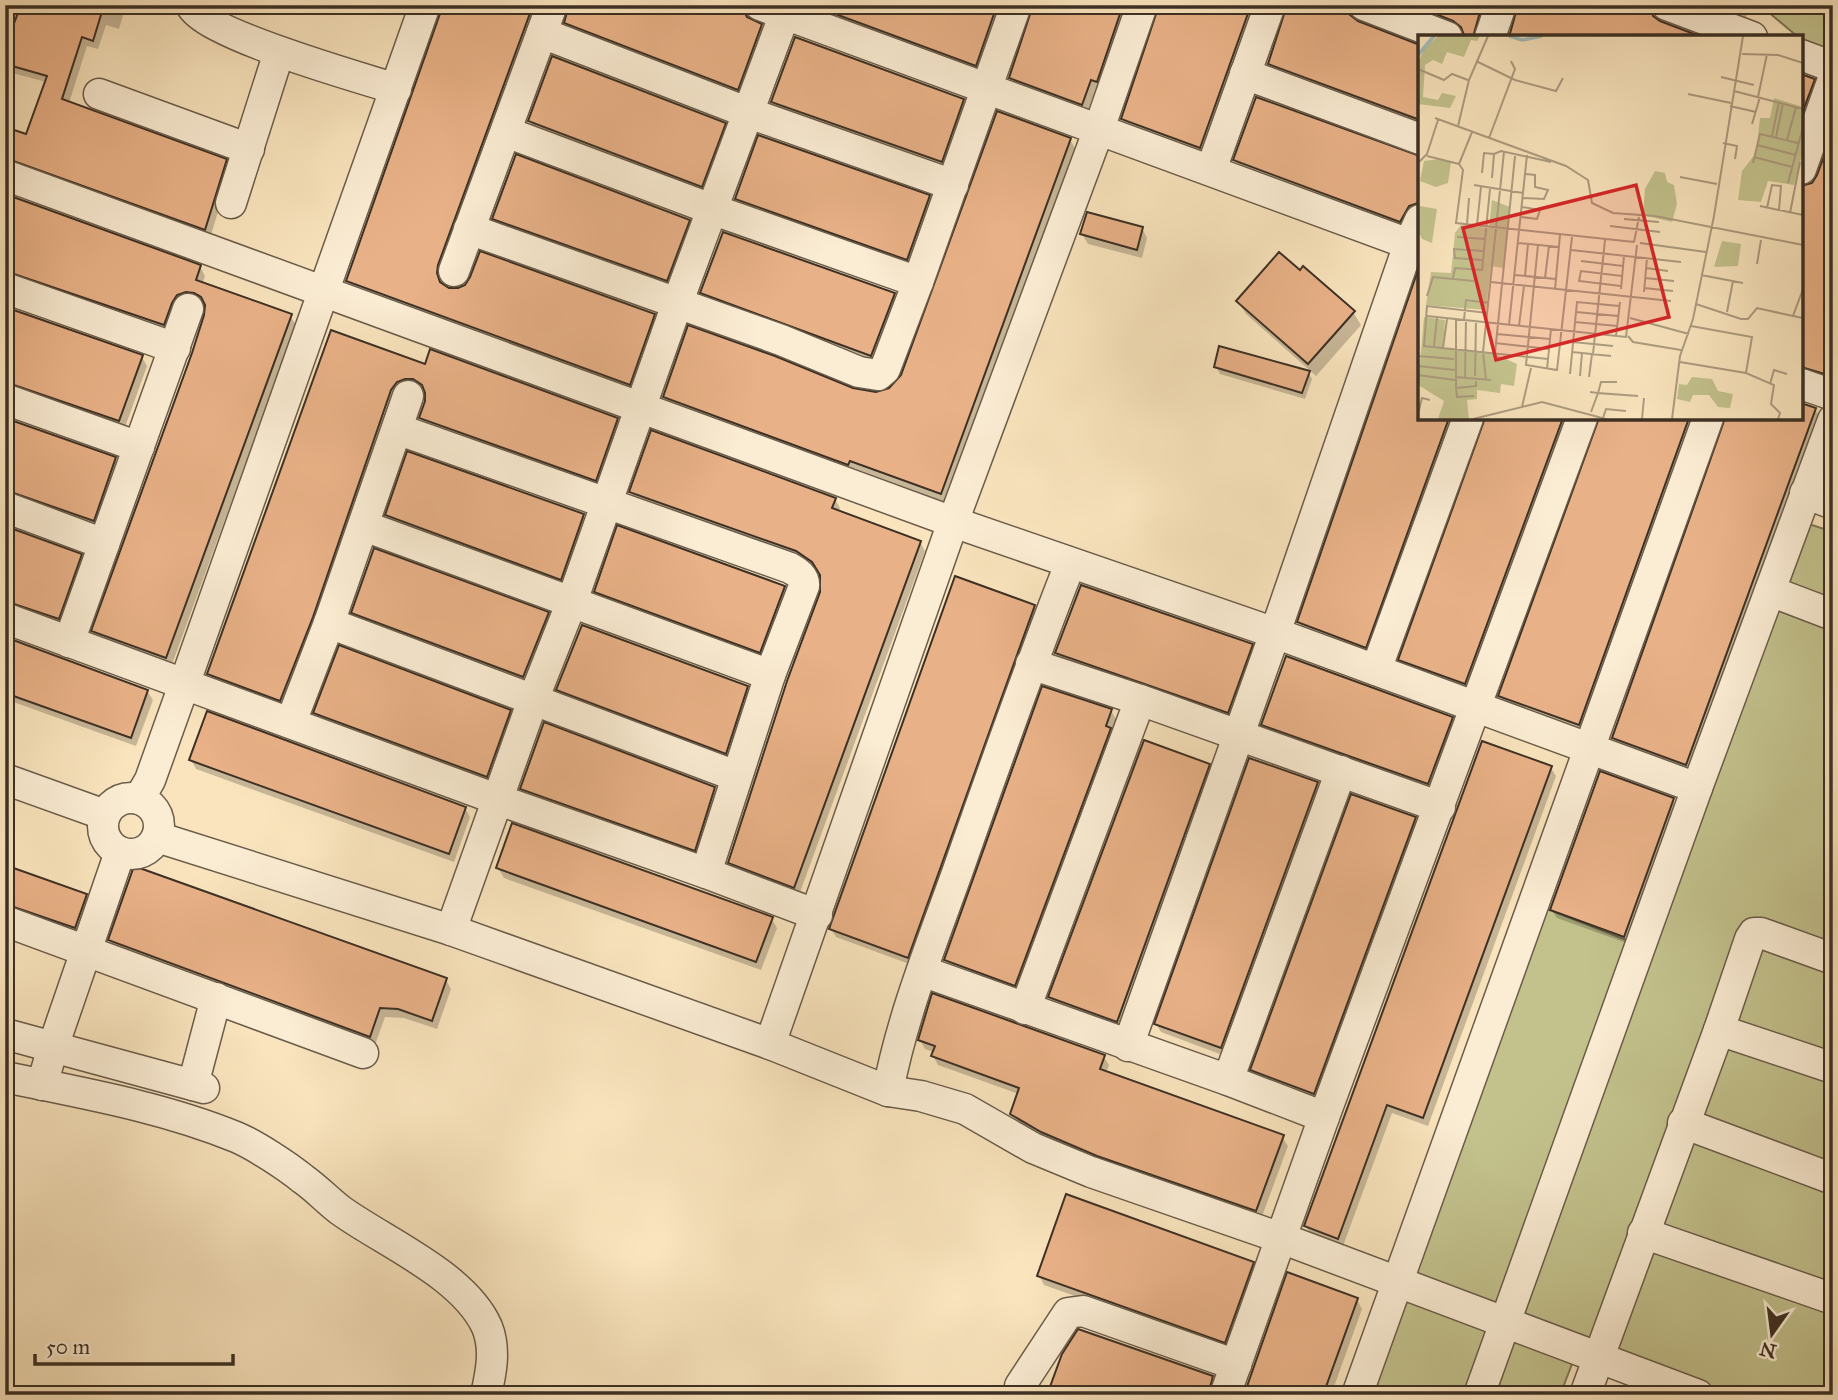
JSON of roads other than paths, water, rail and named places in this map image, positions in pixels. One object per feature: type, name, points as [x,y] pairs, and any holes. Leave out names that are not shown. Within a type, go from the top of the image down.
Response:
[{"type":"street","points":[[191,5],[210,23],[279,52],[396,89]]},
{"type":"street","points":[[139,799],[150,780],[425,5]]},
{"type":"street","points":[[454,271],[552,5]]},
{"type":"street","points":[[469,229],[781,340],[859,372],[878,375],[884,369],[918,282],[1016,5]]},
{"type":"street","points":[[771,1044],[953,522],[1099,129],[1142,5]]},
{"type":"street","points":[[1211,170],[1270,5]]},
{"type":"street","points":[[1364,5],[1442,35]]},
{"type":"street","points":[[1491,35],[1501,5]]},
{"type":"street","points":[[1667,5],[1747,35]]},
{"type":"street","points":[[452,930],[533,700],[571,604],[677,304],[749,113],[778,8],[1211,170],[1416,237],[1128,1046]]},
{"type":"street","points":[[542,33],[749,113],[953,185]]},
{"type":"street","points":[[231,203],[279,52]]},
{"type":"street","points":[[1803,56],[1833,66]]},
{"type":"street","points":[[1245,74],[1418,138]]},
{"type":"street","points":[[1803,163],[1833,79]]},
{"type":"street","points":[[99,94],[250,149]]},
{"type":"street","points":[[506,132],[918,282]]},
{"type":"street","points":[[5,175],[953,522],[1275,633],[1697,788]]},
{"type":"street","points":[[5,288],[175,348]]},
{"type":"street","points":[[69,642],[188,309]]},
{"type":"street","points":[[1803,385],[1833,395]]},
{"type":"street","points":[[291,722],[329,623],[408,396]]},
{"type":"street","points":[[5,399],[139,447]]},
{"type":"street","points":[[1376,670],[1467,420]]},
{"type":"street","points":[[1225,1395],[1324,1117],[1581,420]]},
{"type":"street","points":[[1357,1395],[1707,420]]},
{"type":"street","points":[[1479,1395],[1697,788],[1833,420]]},
{"type":"street","points":[[397,429],[797,572],[804,582],[770,675],[706,873]]},
{"type":"street","points":[[1805,493],[1833,504]]},
{"type":"street","points":[[5,507],[104,544]]},
{"type":"street","points":[[363,526],[770,675]]},
{"type":"street","points":[[888,1091],[895,1053],[922,971],[1031,664],[1070,564]]},
{"type":"street","points":[[1770,591],[1833,615]]},
{"type":"street","points":[[5,618],[817,915]]},
{"type":"street","points":[[329,623],[736,776]]},
{"type":"street","points":[[1031,664],[1440,807]]},
{"type":"street","points":[[1025,1009],[1140,700]]},
{"type":"street","points":[[1228,1080],[1341,771]]},
{"type":"street","points":[[5,779],[105,815]]},
{"type":"street","points":[[125,798],[139,799],[149,804],[156,814],[159,825],[157,837],[151,846],[142,852],[120,852],[104,837],[105,815],[113,804],[125,798]]},
{"type":"street","points":[[157,837],[452,930],[771,1044],[888,1091],[921,1096],[965,1109],[1033,1148],[1079,1167],[1281,1238],[1696,1394]]},
{"type":"street","points":[[43,1085],[53,1046],[120,852]]},
{"type":"street","points":[[5,921],[363,1053]]},
{"type":"street","points":[[1585,1395],[1754,933],[1770,936],[1833,959]]},
{"type":"street","points":[[922,971],[1324,1117]]},
{"type":"street","points":[[5,1034],[199,1086],[216,998]]},
{"type":"street","points":[[1719,1030],[1833,1068]]},
{"type":"street","points":[[5,1077],[202,1124],[239,1138],[302,1178],[338,1209],[414,1255],[471,1302],[487,1327],[494,1352],[486,1395]]},
{"type":"street","points":[[1683,1123],[1833,1179]]},
{"type":"street","points":[[1643,1233],[1833,1299]]},
{"type":"street","points":[[1019,1395],[1020,1386],[1068,1313],[1073,1311],[1083,1311],[1236,1366]]}]
